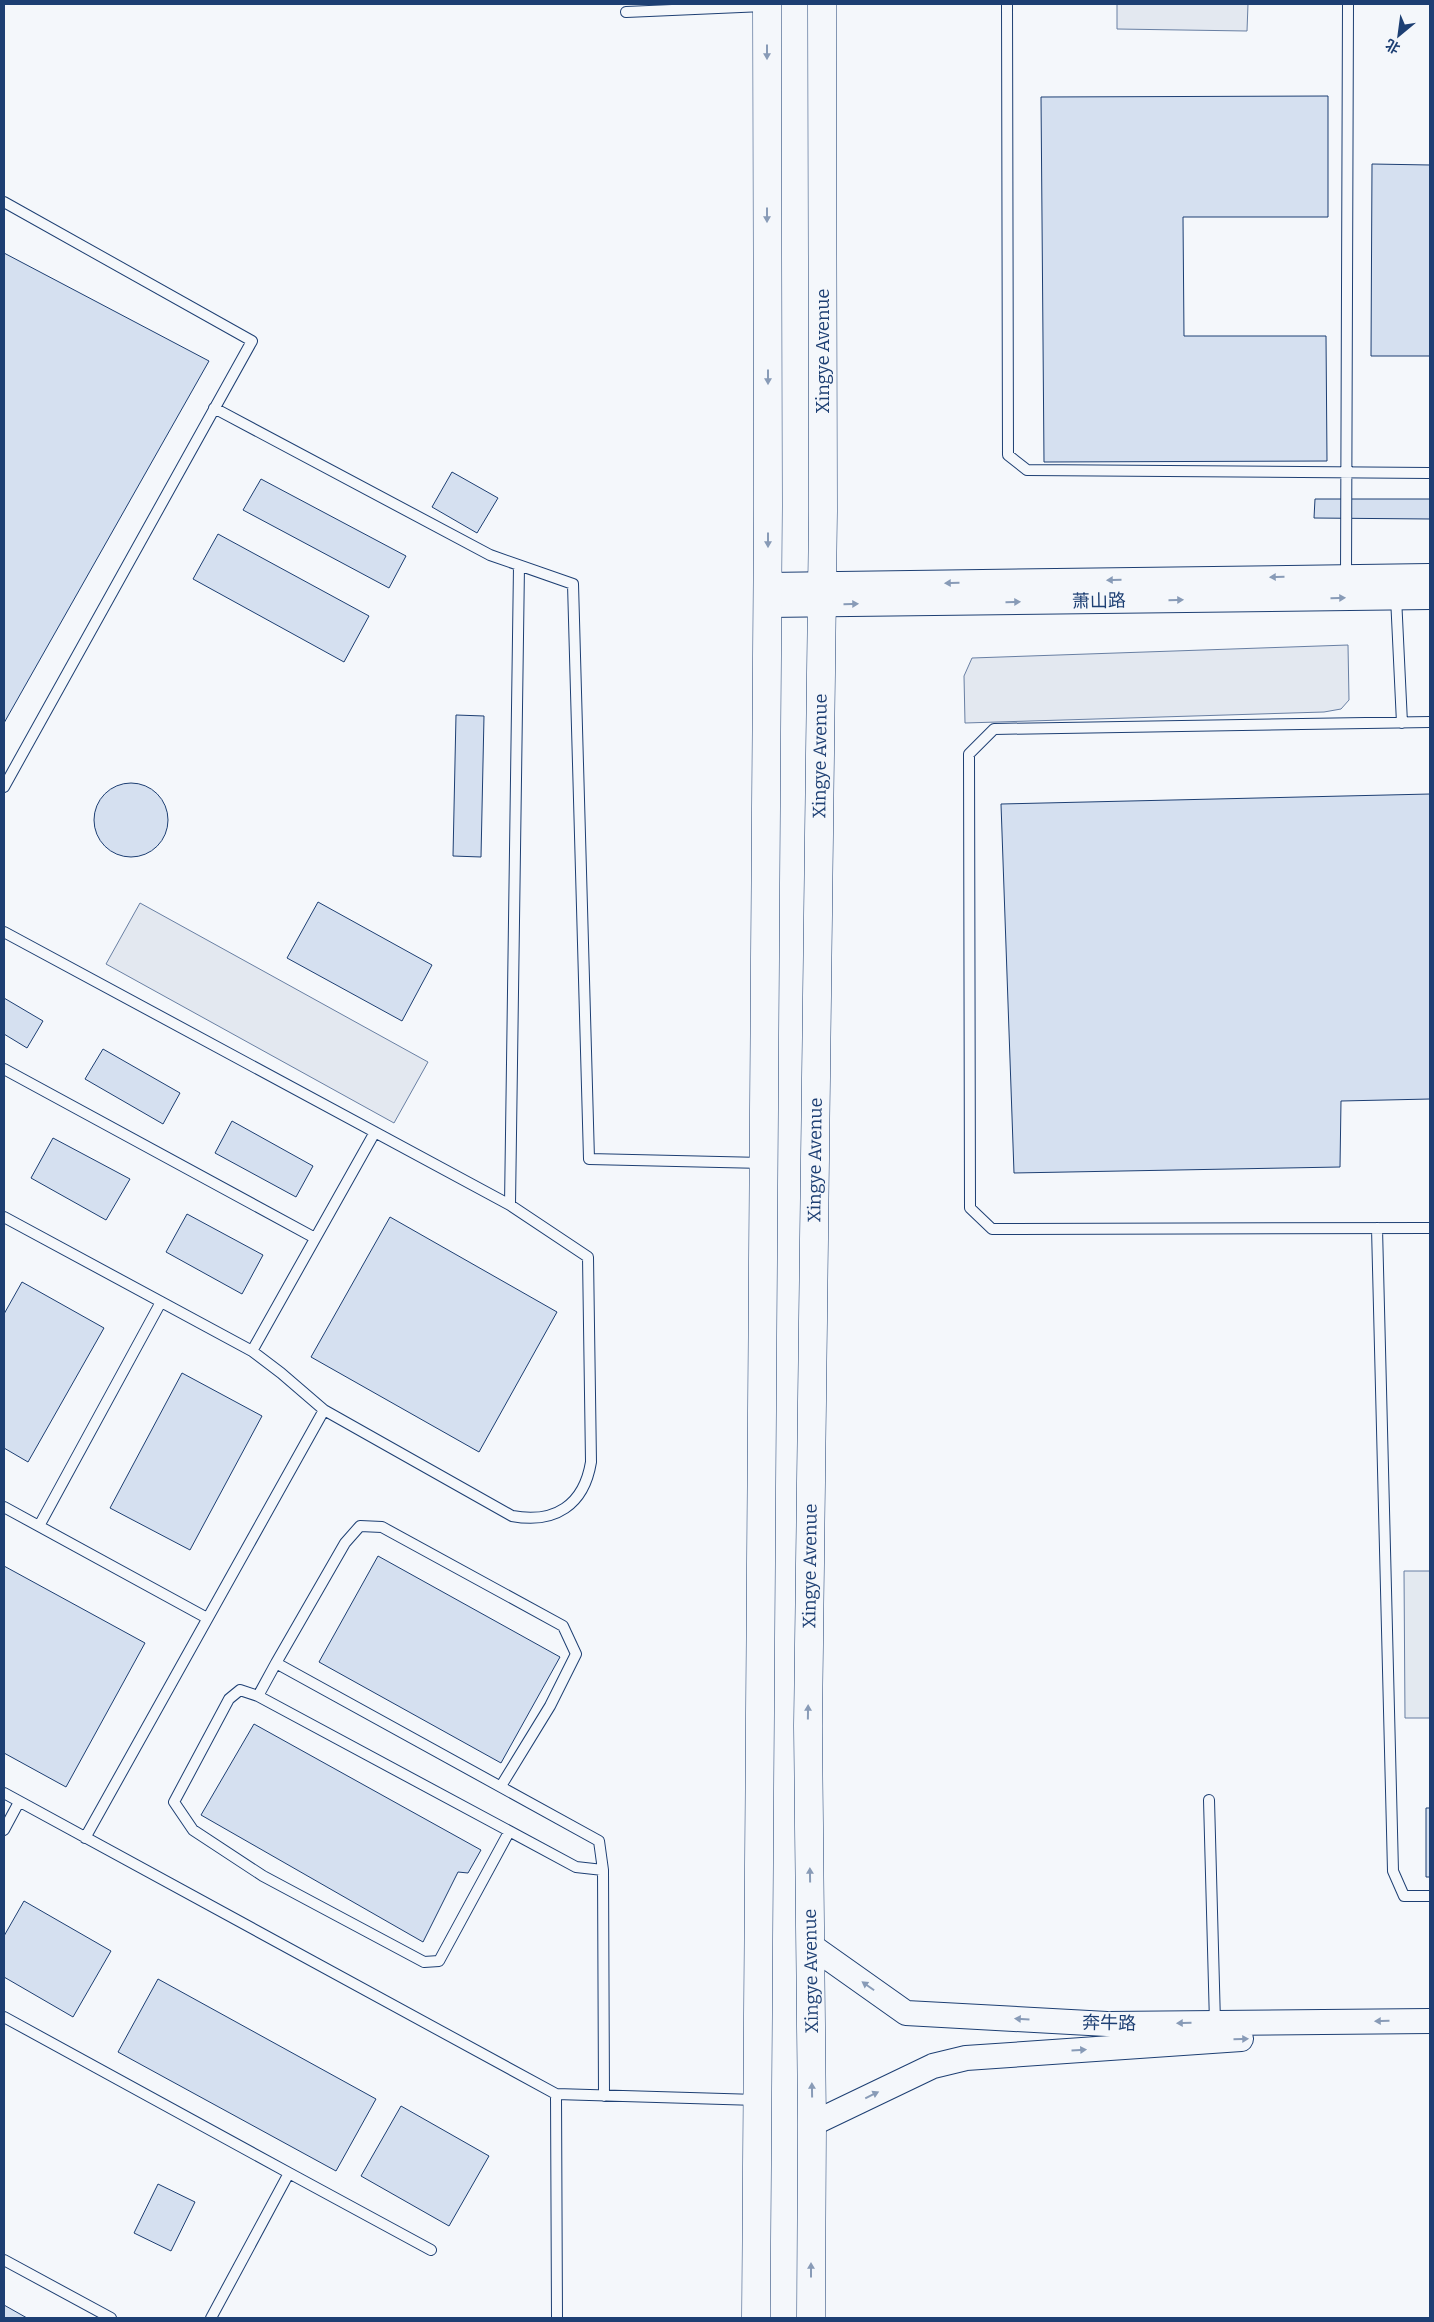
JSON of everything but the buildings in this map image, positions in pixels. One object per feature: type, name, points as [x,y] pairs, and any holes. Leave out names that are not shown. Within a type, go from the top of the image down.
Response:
[{"type":"main road","name":"Xingye Avenue","points":[[811,2318],[812,2124],[808,1707],[822,595],[822,4]]},
{"type":"main road","points":[[756,2318],[759,2100],[767,595],[767,5]]},
{"type":"street","name":"萧山路","points":[[822,595],[1346,576],[1430,597]]},
{"type":"street","name":"萧山路","points":[[767,595],[1395,587],[1430,576]]},
{"type":"street","name":"奔牛路","points":[[810,1945],[906,2013],[1216,2031],[1430,2037]]},
{"type":"street","name":"奔牛路","points":[[812,2124],[933,2066],[966,2058],[1216,2031],[1430,2021]]},
{"type":"lane","points":[[1007,4],[1008,455],[1027,470],[1430,473]]},
{"type":"lane","points":[[1346,576],[1348,4]]},
{"type":"lane","points":[[626,12],[767,5]]},
{"type":"lane","points":[[4,202],[252,341],[4,787]]},
{"type":"lane","points":[[214,408],[490,555],[573,584],[589,1159],[764,1163]]},
{"type":"lane","points":[[510,1205],[519,566]]},
{"type":"lane","points":[[1395,587],[1402,723]]},
{"type":"lane","points":[[1430,722],[994,728],[969,754],[970,1208],[992,1229],[1430,1228]]},
{"type":"lane","points":[[4,932],[510,1205],[588,1257],[591,1462],[586,1483],[579,1496],[564,1508],[549,1515],[534,1518],[512,1516],[324,1410],[252,1351],[4,1217]]},
{"type":"lane","points":[[4,1069],[315,1238]]},
{"type":"lane","points":[[252,1351],[375,1132]]},
{"type":"lane","points":[[1378,1228],[1393,1871],[1404,1896],[1430,1896]]},
{"type":"lane","points":[[38,1526],[161,1302]]},
{"type":"lane","points":[[85,1838],[324,1410]]},
{"type":"lane","points":[[4,1507],[207,1618]]},
{"type":"lane","points":[[258,1696],[345,1543],[360,1526],[382,1527],[563,1626],[576,1654],[550,1706],[501,1786]]},
{"type":"lane","points":[[276,1662],[599,1841],[603,1870],[604,2096]]},
{"type":"lane","points":[[509,1832],[440,1962],[424,1962],[262,1876],[193,1830],[174,1802],[229,1699],[240,1690],[258,1696],[576,1867],[603,1870]]},
{"type":"lane","points":[[4,1794],[556,2094],[759,2100]]},
{"type":"lane","points":[[1209,1800],[1216,2031]]},
{"type":"lane","points":[[4,1830],[19,1802]]},
{"type":"lane","points":[[4,2017],[431,2250]]},
{"type":"lane","points":[[556,2094],[557,2318]]},
{"type":"lane","points":[[210,2318],[290,2173]]},
{"type":"lane","points":[[4,2260],[111,2318]]},
{"type":"shaded area","points":[[1117,4],[1248,4],[1247,31],[1117,29]]},
{"type":"shaded area","points":[[1348,645],[1349,700],[1341,709],[1324,712],[965,723],[964,676],[972,658]]},
{"type":"shaded area","points":[[140,903],[428,1062],[394,1123],[106,964]]},
{"type":"shaded area","points":[[1404,1571],[1430,1571],[1430,1718],[1405,1718]]}]
